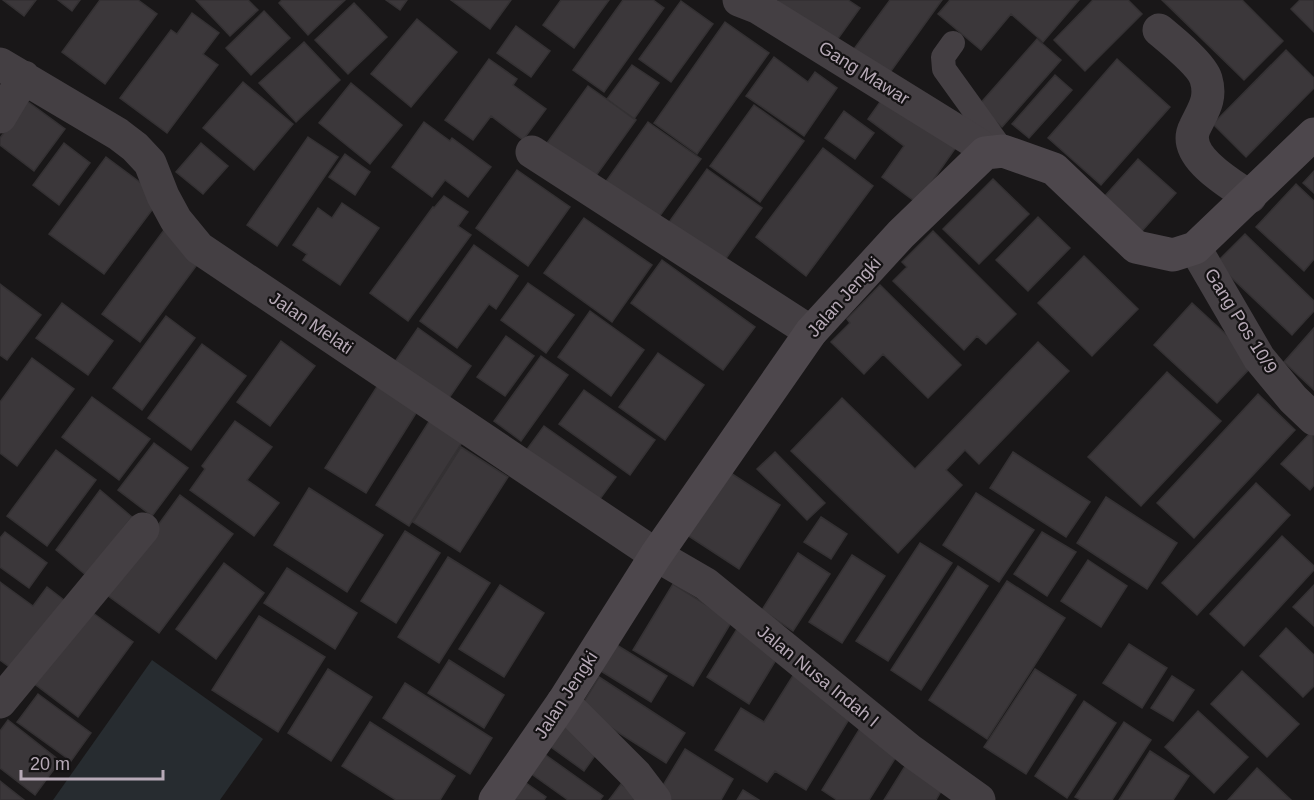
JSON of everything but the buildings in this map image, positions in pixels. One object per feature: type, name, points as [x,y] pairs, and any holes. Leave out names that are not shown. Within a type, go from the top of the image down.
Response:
[{"type":"street","name":"Gang Mawar","points":[[752,2],[994,152]]},
{"type":"street","points":[[1159,30],[1180,48],[1206,77],[1209,94],[1207,104],[1193,130],[1193,142],[1198,153],[1209,169],[1251,197]]},
{"type":"street","points":[[0,117],[12,70]]},
{"type":"street","name":"Jalan Melati","points":[[12,70],[118,134],[135,147],[150,163],[163,196],[176,220],[199,248],[656,555]]},
{"type":"street","points":[[994,152],[1054,169],[1136,247],[1173,255],[1195,248],[1251,197],[1314,134]]},
{"type":"street","points":[[532,152],[811,332]]},
{"type":"street","name":"Jalan Jengki","points":[[495,800],[563,702],[656,555],[811,332],[901,234],[994,152]]},
{"type":"street","name":"Gang Pos 10/9","points":[[1195,248],[1259,358],[1293,399],[1314,419]]},
{"type":"street","points":[[0,702],[144,529]]},
{"type":"street","name":"Jalan Nusa Indah I","points":[[656,555],[706,584],[911,752],[979,800]]},
{"type":"street","points":[[563,702],[636,775],[655,800]]},
{"type":"lane","points":[[952,43],[943,57],[944,69],[994,152]]},
{"type":"shaded area","points":[[152,660],[263,739],[220,800],[53,800]]}]
